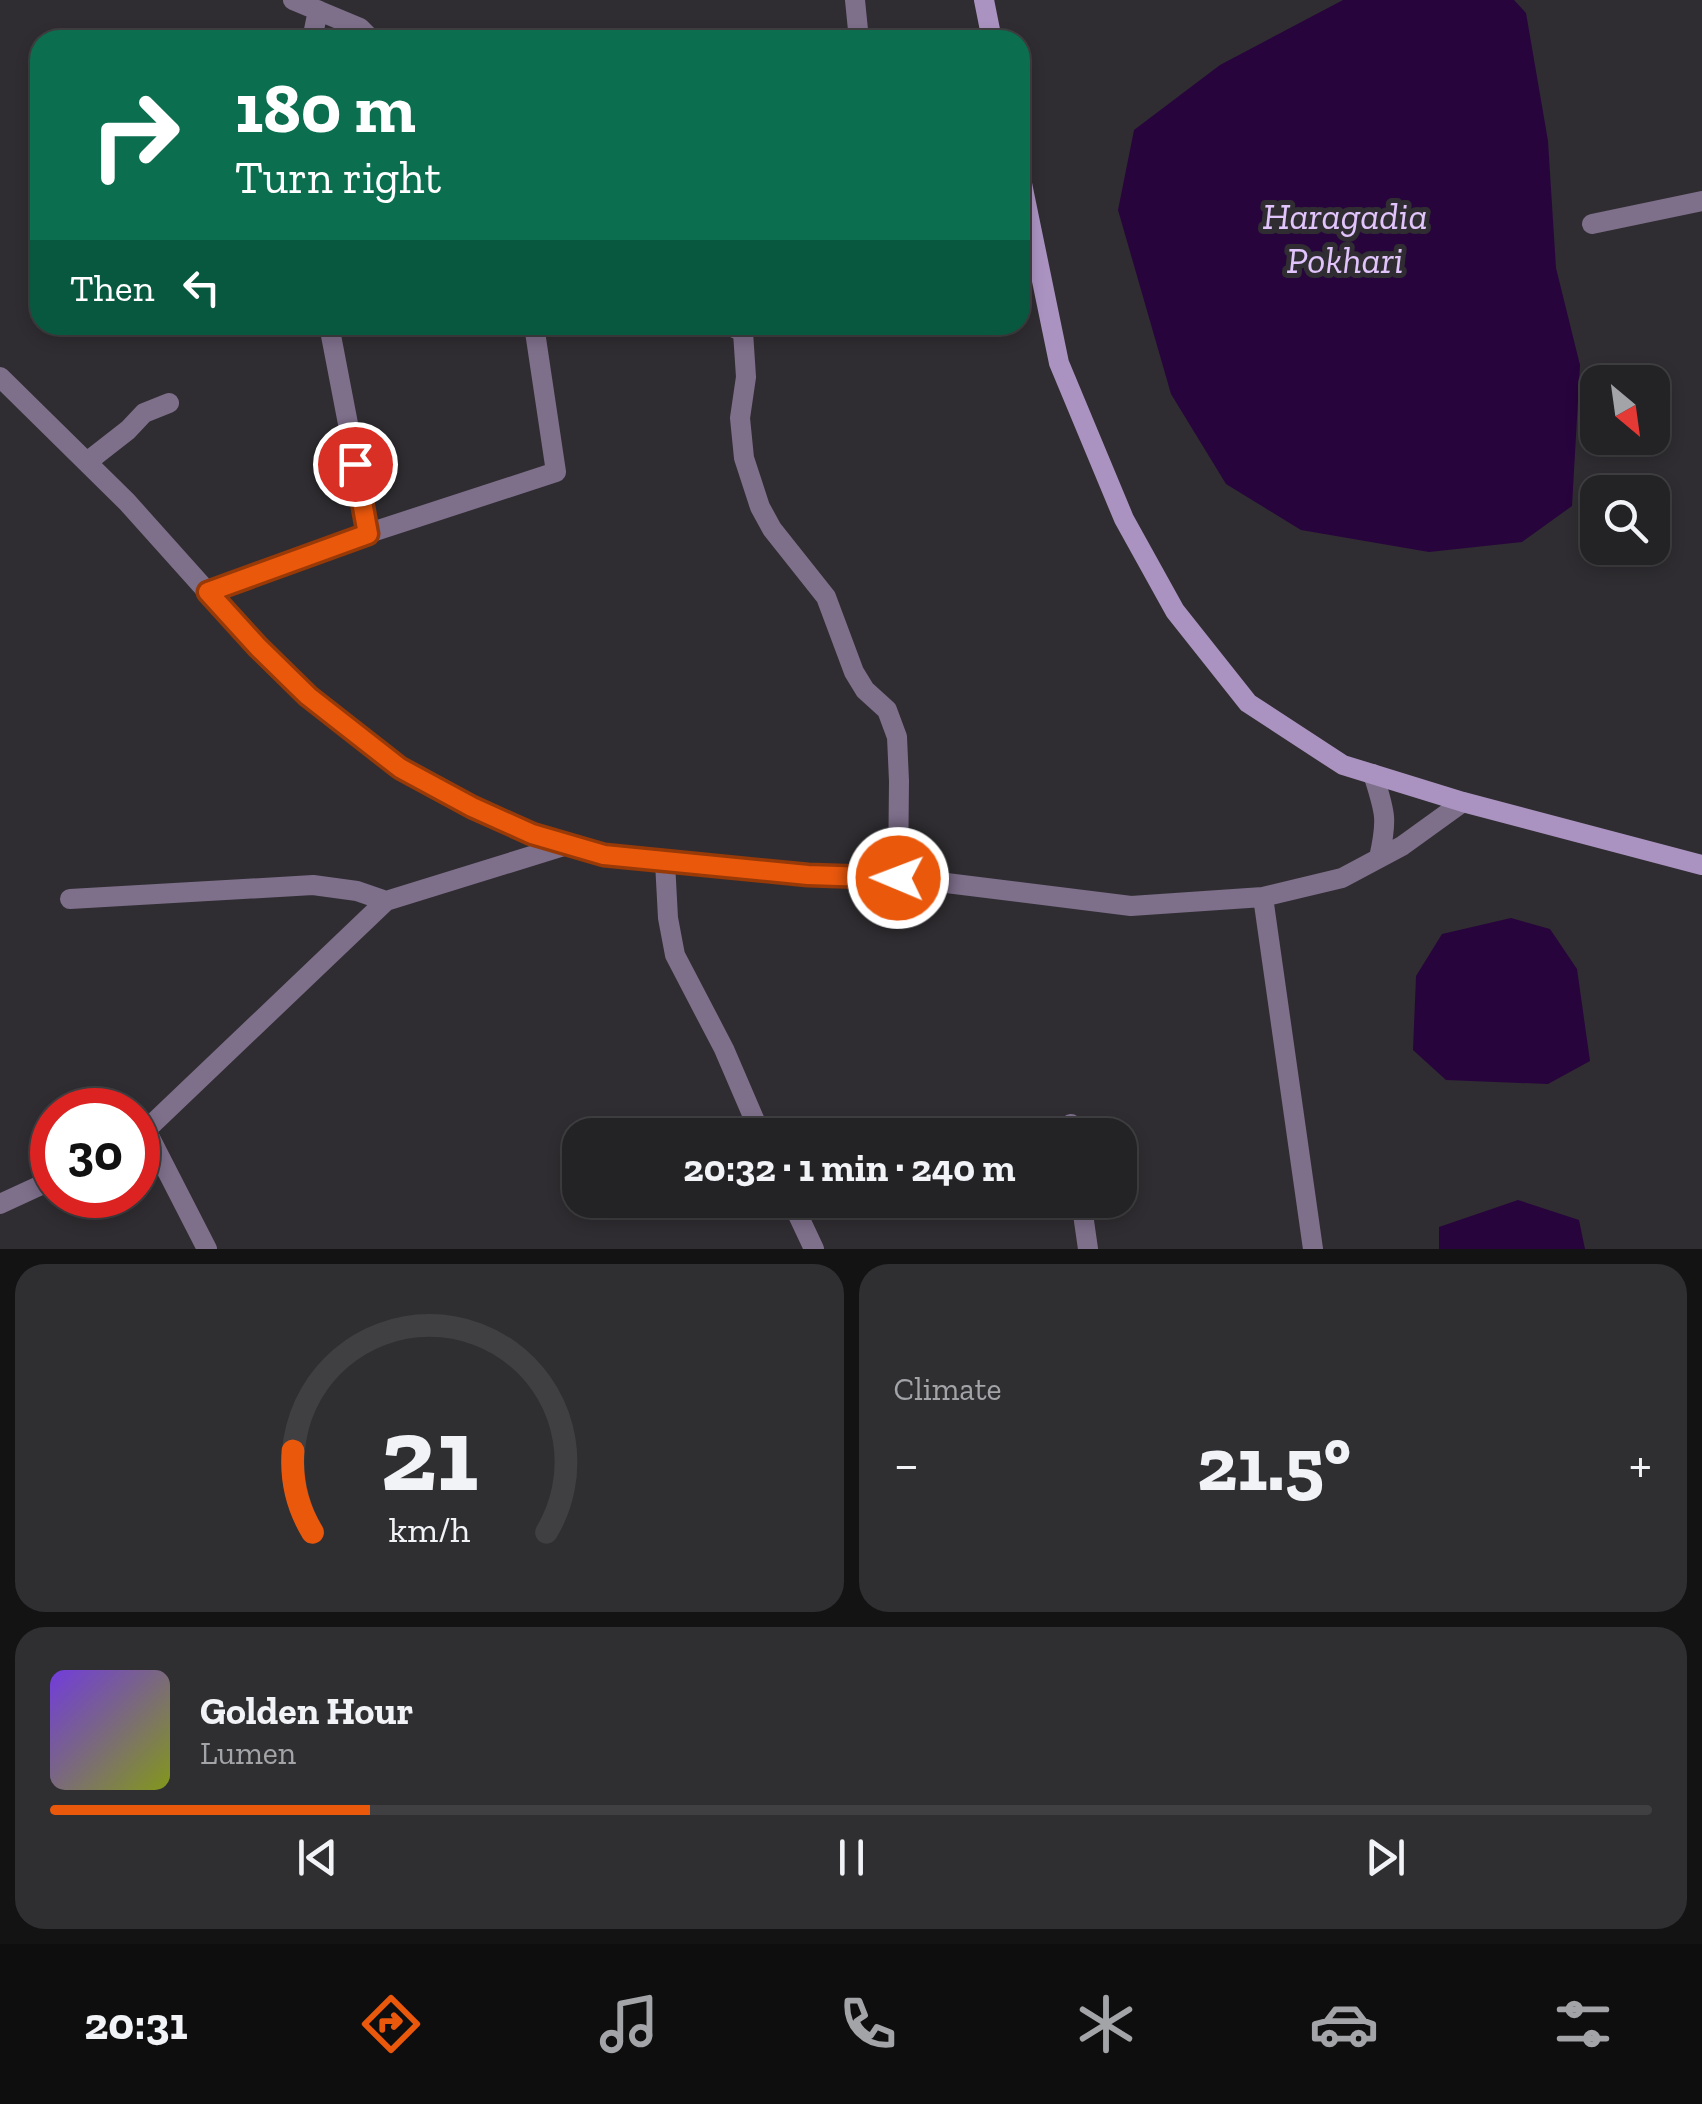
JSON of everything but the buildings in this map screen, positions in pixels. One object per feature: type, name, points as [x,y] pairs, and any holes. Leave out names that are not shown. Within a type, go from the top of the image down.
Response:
[{"type":"street","points":[[293,0],[362,30]]},
{"type":"street","points":[[855,0],[858,30]]},
{"type":"street","points":[[984,0],[990,30]]},
{"type":"street","points":[[314,30],[318,10]]},
{"type":"street","points":[[1592,224],[1702,201]]},
{"type":"street","points":[[1030,222],[1059,363],[1124,519],[1175,611],[1248,703],[1342,764],[1463,802],[1702,865]]},
{"type":"street","points":[[330,335],[368,534]]},
{"type":"street","points":[[208,592],[556,472],[535,335]]},
{"type":"street","points":[[742,335],[746,378],[741,431],[744,458],[760,507],[772,529],[826,597],[854,672],[865,690],[887,710],[897,737],[898,878]]},
{"type":"street","points":[[0,377],[128,502],[258,647],[308,696],[400,768],[472,807],[532,834],[569,845],[604,855],[665,862],[808,875],[898,878],[1131,906],[1263,897],[1342,878],[1402,846],[1463,802]]},
{"type":"street","points":[[86,462],[144,414],[169,403]]},
{"type":"street","points":[[1372,774],[1386,814],[1378,858]]},
{"type":"street","points":[[160,1115],[386,901],[569,845]]},
{"type":"street","points":[[665,862],[668,918],[675,955],[724,1049],[754,1118]]},
{"type":"street","points":[[70,899],[313,885],[357,891],[386,901]]},
{"type":"street","points":[[1263,897],[1313,1249]]},
{"type":"street","points":[[160,1164],[207,1249]]},
{"type":"street","points":[[0,1204],[30,1190]]},
{"type":"street","points":[[799,1218],[814,1249]]},
{"type":"street","points":[[1084,1218],[1088,1249]]},
{"type":"water","name":"Haragadia Pokhari","points":[[1343,0],[1514,0],[1526,13],[1548,141],[1556,268],[1580,365],[1572,506],[1522,542],[1429,552],[1301,530],[1226,484],[1171,394],[1118,210],[1134,130],[1220,65]]},
{"type":"water","points":[[1511,918],[1550,929],[1577,969],[1590,1061],[1548,1084],[1446,1080],[1413,1050],[1416,976],[1442,934]]},
{"type":"water","points":[[1518,1200],[1579,1220],[1585,1249],[1439,1249],[1439,1227]]},
{"type":"route","points":[[355,464],[368,534],[208,592],[308,696],[400,768],[532,834],[604,855],[808,875],[898,878]]}]
